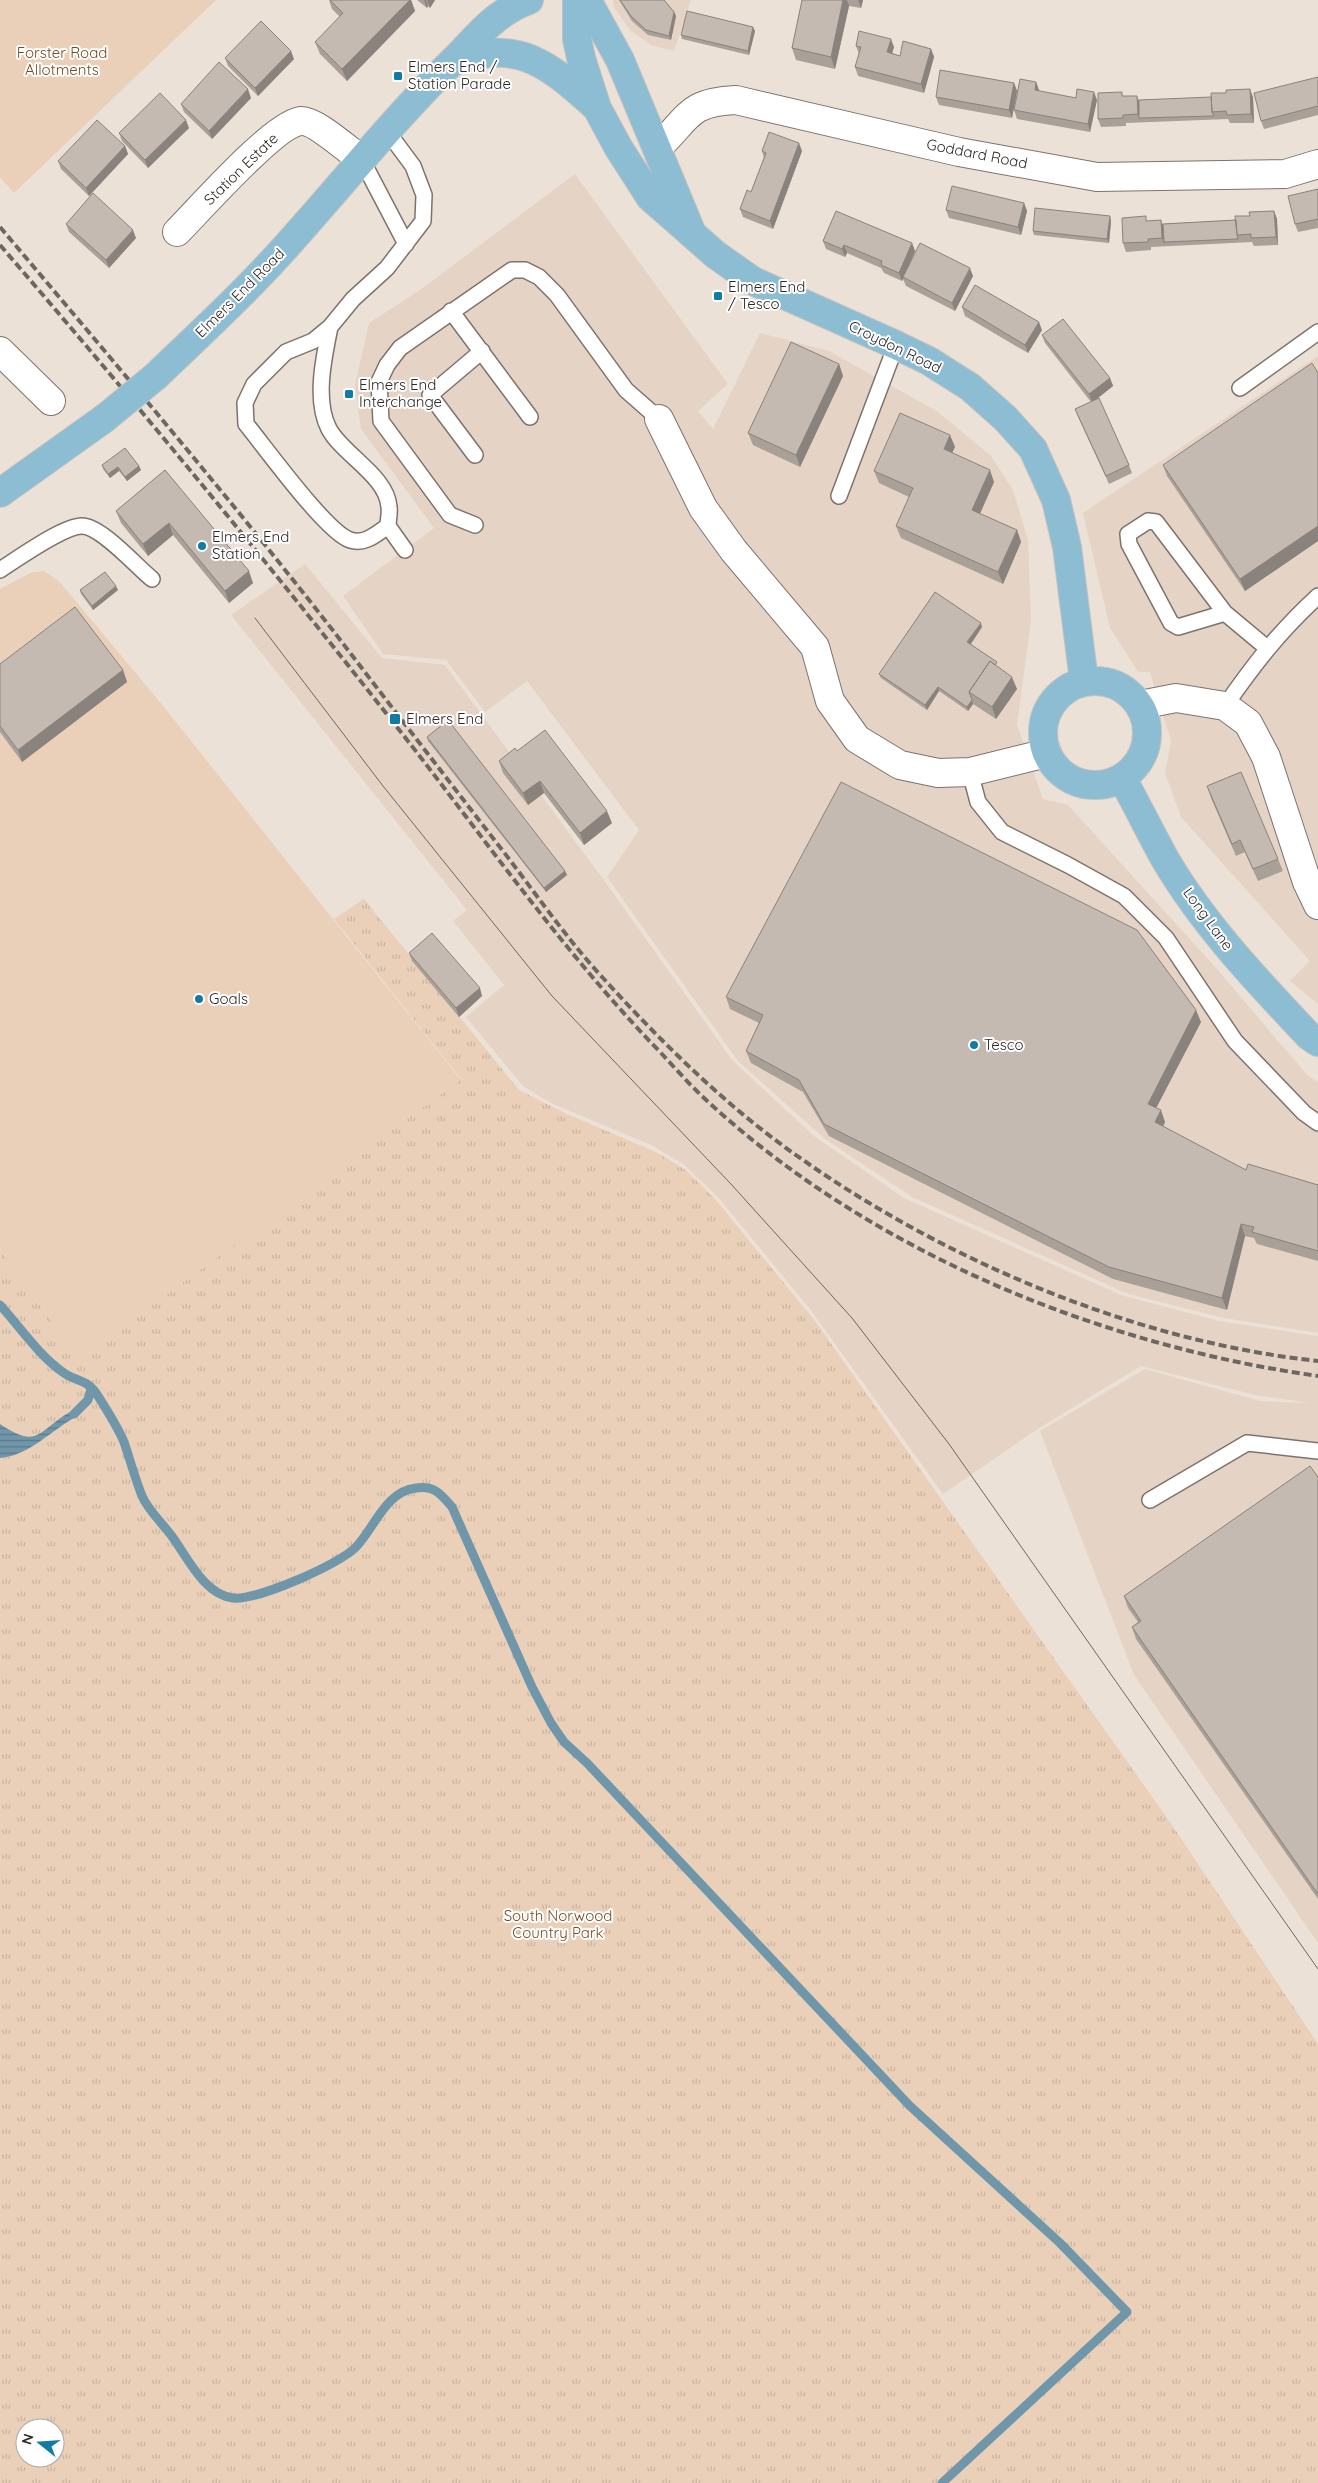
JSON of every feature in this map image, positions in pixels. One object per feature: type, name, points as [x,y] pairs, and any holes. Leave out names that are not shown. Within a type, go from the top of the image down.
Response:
[{"type":"main road","points":[[452,62],[491,0]]},
{"type":"main road","name":"Elmers End Road","points":[[0,493],[105,418],[156,376],[223,312],[290,242],[387,131],[487,24],[512,7],[529,0]]},
{"type":"main road","name":"Croydon Road","points":[[577,0],[577,39],[597,108],[618,147],[650,197],[716,255],[753,281],[929,361],[970,387],[1005,418],[1033,449],[1056,500],[1067,547],[1084,681]]},
{"type":"main road","name":"Croydon Road","points":[[587,0],[620,60],[692,235]]},
{"type":"main road","name":"Elmers End Road","points":[[452,62],[476,53],[512,53],[534,60],[554,71],[597,108]]},
{"type":"main road","points":[[1084,681],[1102,681],[1115,684],[1130,694],[1140,706],[1146,722],[1145,748],[1136,765],[1122,778],[1105,784],[1082,784],[1065,776],[1052,763],[1046,753],[1043,735],[1048,710],[1059,695],[1084,681]]},
{"type":"main road","name":"Long Lane","points":[[1122,778],[1166,860],[1201,911],[1248,972],[1309,1036],[1318,1042]]},
{"type":"street","name":"Goddard Road","points":[[657,148],[686,115],[699,107],[720,101],[736,100],[959,152],[1098,176],[1285,174],[1318,164]]},
{"type":"street","name":"Station Estate","points":[[177,232],[267,141],[288,126],[302,121],[314,125],[362,160]]},
{"type":"street","points":[[0,351],[51,401]]},
{"type":"street","points":[[658,419],[703,508],[734,551],[815,647],[830,701],[857,739],[900,765],[938,773],[970,772],[1046,753]]},
{"type":"street","points":[[1140,706],[1176,698],[1225,706],[1248,724],[1266,757],[1307,882],[1318,905]]},
{"type":"lane","points":[[387,131],[413,166],[424,195],[423,221],[386,268],[353,299],[330,327],[313,341],[286,352],[254,384],[245,403],[246,424],[324,520],[350,540],[365,541],[388,526]]},
{"type":"lane","points":[[362,160],[406,244]]},
{"type":"lane","points":[[475,524],[450,515],[381,420],[378,382],[387,365],[400,348],[451,310],[512,270],[525,270],[539,277],[557,295],[626,390],[658,419]]},
{"type":"lane","points":[[451,310],[530,417]]},
{"type":"lane","points":[[330,327],[323,373],[322,405],[329,429],[380,485],[390,506],[388,526],[405,550]]},
{"type":"lane","points":[[1240,388],[1318,332]]},
{"type":"lane","points":[[839,496],[896,345]]},
{"type":"lane","points":[[476,455],[430,395],[482,352]]},
{"type":"lane","points":[[1225,612],[1178,627],[1171,624],[1129,544],[1128,534],[1148,521],[1156,522],[1225,612],[1267,648]]},
{"type":"lane","points":[[0,570],[39,545],[69,530],[82,526],[98,532],[152,579]]},
{"type":"lane","points":[[1225,706],[1267,648],[1284,628],[1318,596]]},
{"type":"lane","points":[[970,772],[978,802],[1002,832],[1124,896],[1166,938],[1235,1041],[1304,1113],[1318,1123]]},
{"type":"lane","points":[[1150,1500],[1247,1443],[1318,1450]]},
{"type":"shaded area","points":[[613,0],[691,0],[674,51],[651,45],[630,30],[614,7]]},
{"type":"shaded area","points":[[575,174],[728,384],[698,411],[713,429],[760,333],[829,351],[938,412],[991,456],[1013,490],[1028,540],[1031,621],[1017,725],[1043,799],[1068,805],[1216,968],[1308,1076],[1318,1082],[1318,1333],[1224,1318],[1128,1294],[912,1197],[825,1139],[738,1061],[607,877],[639,830],[527,681],[485,712],[446,660],[383,654],[343,596],[434,528],[361,429],[355,385],[369,323],[420,290]]},
{"type":"shaded area","points":[[1318,356],[1318,1004],[1290,981],[1310,961],[1181,817],[1165,773],[1171,741],[1150,672],[1138,672],[1110,628],[1083,513]]},
{"type":"shaded area","points":[[305,564],[382,658],[445,665],[606,883],[732,1060],[814,1136],[904,1198],[1121,1295],[1219,1321],[1318,1336],[1318,1943],[1134,1675],[1040,1431],[1145,1369],[1260,1401],[1310,1403],[1255,1395],[1141,1366],[1036,1430],[943,1494],[810,1309],[717,1196],[682,1163],[651,1145],[551,1103],[523,1086],[466,1017],[504,985],[453,921],[467,910],[231,615]]},
{"type":"green space","name":"Forster Road Allotments","points":[[0,0],[216,0],[14,193],[0,177]]},
{"type":"green space","name":"Goals","points":[[44,571],[59,581],[164,707],[461,1080],[79,1358],[0,1250],[0,589],[30,573]]},
{"type":"green space","name":"South Norwood Country Park","points":[[364,899],[519,1090],[567,1114],[656,1152],[686,1170],[716,1200],[815,1321],[1170,1822],[1318,2044],[1318,2483],[0,2483],[0,1250],[79,1358],[461,1079],[334,919]]},
{"type":"water","points":[[70,1412],[74,1418],[30,1448],[11,1456],[0,1458],[0,1424],[13,1432],[31,1437],[44,1431]]},
{"type":"building","points":[[330,0],[410,0],[342,69],[315,42],[343,13]]},
{"type":"building","points":[[620,0],[664,0],[674,12],[669,36],[646,30],[631,16]]},
{"type":"building","points":[[802,0],[843,0],[831,57],[792,48]]},
{"type":"building","points":[[687,11],[753,27],[748,51],[681,35]]},
{"type":"building","points":[[261,21],[291,51],[255,88],[225,58]]},
{"type":"building","points":[[859,31],[891,39],[887,52],[900,56],[903,41],[931,49],[921,84],[855,67],[861,47],[856,46]]},
{"type":"building","points":[[219,62],[248,89],[209,131],[181,104]]},
{"type":"building","points":[[940,70],[1014,83],[1009,110],[936,97]]},
{"type":"building","points":[[1318,77],[1318,106],[1261,121],[1254,93]]},
{"type":"building","points":[[1020,79],[1036,82],[1035,90],[1076,98],[1077,89],[1094,92],[1088,124],[1014,110]]},
{"type":"building","points":[[1250,89],[1251,114],[1227,115],[1226,111],[1212,112],[1211,93],[1226,93],[1226,90]]},
{"type":"building","points":[[1122,92],[1122,96],[1137,96],[1138,114],[1123,115],[1123,118],[1098,119],[1098,93]]},
{"type":"building","points":[[160,93],[186,120],[145,160],[119,133]]},
{"type":"building","points":[[1211,97],[1214,116],[1139,118],[1139,100]]},
{"type":"building","points":[[97,120],[125,146],[86,188],[58,161]]},
{"type":"building","points":[[769,132],[799,143],[770,221],[740,209],[747,190],[751,192],[766,153],[762,151]]},
{"type":"building","points":[[952,186],[1024,203],[1018,227],[946,210]]},
{"type":"building","points":[[1318,189],[1318,219],[1295,224],[1288,196]]},
{"type":"building","points":[[93,193],[133,230],[106,260],[66,224]]},
{"type":"building","points":[[1035,208],[1110,216],[1107,239],[1033,231]]},
{"type":"building","points":[[836,211],[912,243],[899,273],[881,265],[882,261],[844,245],[842,249],[823,241]]},
{"type":"building","points":[[1274,211],[1276,237],[1251,238],[1251,234],[1237,235],[1235,216],[1250,216],[1249,212]]},
{"type":"building","points":[[1146,216],[1146,221],[1161,220],[1162,238],[1148,239],[1148,242],[1123,243],[1122,218]]},
{"type":"building","points":[[1236,220],[1238,239],[1164,242],[1163,224]]},
{"type":"building","points":[[920,243],[970,268],[952,303],[903,277]]},
{"type":"building","points":[[975,285],[1039,322],[1025,345],[962,307]]},
{"type":"building","points":[[1063,319],[1110,378],[1089,394],[1042,335]]},
{"type":"building","points":[[791,342],[839,364],[796,455],[748,433]]},
{"type":"building","points":[[1312,363],[1318,373],[1318,526],[1240,579],[1163,465]]},
{"type":"building","points":[[1099,398],[1129,465],[1106,476],[1075,409]]},
{"type":"building","points":[[900,413],[950,435],[944,449],[990,470],[972,510],[1017,530],[998,572],[896,526],[913,488],[874,471]]},
{"type":"building","points":[[125,448],[139,466],[125,477],[118,467],[108,474],[102,465]]},
{"type":"building","name":"Elmers End Station","points":[[165,470],[249,571],[225,591],[169,523],[143,544],[116,511]]},
{"type":"building","points":[[105,572],[116,586],[92,606],[80,590]]},
{"type":"building","points":[[935,592],[981,623],[967,642],[997,662],[995,665],[990,661],[969,692],[972,700],[967,707],[938,687],[925,705],[879,674]]},
{"type":"building","points":[[75,607],[123,670],[18,750],[0,726],[0,664]]},
{"type":"building","points":[[990,661],[1012,677],[992,707],[969,692]]},
{"type":"building","points":[[448,720],[565,871],[544,888],[427,737]]},
{"type":"building","points":[[545,730],[607,811],[580,833],[540,781],[523,793],[499,761],[515,748],[517,751]]},
{"type":"building","points":[[1241,772],[1278,859],[1253,869],[1240,840],[1232,844],[1207,786]]},
{"type":"building","name":"Tesco","points":[[841,782],[1137,930],[1196,1010],[1148,1104],[1161,1110],[1155,1122],[1246,1170],[1248,1164],[1318,1185],[1318,1251],[1252,1232],[1254,1227],[1241,1224],[1222,1298],[1109,1267],[824,1124],[799,1080],[746,1051],[763,1015],[726,997]]},
{"type":"building","points":[[432,933],[480,988],[456,1008],[409,953]]},
{"type":"building","points":[[1310,1466],[1318,1477],[1318,1894],[1132,1627],[1141,1621],[1124,1596]]},
{"type":"waterway","points":[[0,1305],[47,1359],[64,1373],[90,1386],[94,1390],[122,1437],[142,1496],[148,1506],[204,1582],[222,1595],[233,1598],[260,1594],[297,1580],[333,1563],[356,1547],[382,1511],[397,1496],[406,1491],[422,1487],[432,1489],[441,1494],[452,1507],[532,1687],[551,1723],[564,1742],[587,1763],[909,2105]]},
{"type":"waterway","points":[[74,1414],[88,1400],[91,1389]]},
{"type":"waterway","points":[[910,2106],[1060,2243],[1127,2312],[942,2483]]},
{"type":"tram line","points":[[255,618],[383,786],[552,996],[730,1183],[852,1318],[949,1444],[1318,1969]]},
{"type":"railway","points":[[0,227],[171,430],[297,585],[577,948],[650,1028],[723,1098],[803,1160],[860,1197],[920,1232],[983,1264],[1048,1292],[1115,1316],[1183,1336],[1251,1351],[1318,1361]]},
{"type":"railway","points":[[0,245],[294,597],[554,931],[589,973],[687,1082],[768,1153],[838,1202],[912,1245],[990,1283],[1070,1315],[1152,1341],[1235,1361],[1318,1376]]},
{"type":"place","name":"Elmers End / Station Parade","points":[[398,76]]},
{"type":"place","name":"Elmers End / Tesco","points":[[718,296]]},
{"type":"place","name":"Elmers End Interchange","points":[[349,394]]},
{"type":"place","name":"Elmers End Station","points":[[202,546]]},
{"type":"place","name":"Elmers End","points":[[395,719]]},
{"type":"place","name":"Goals","points":[[199,999]]},
{"type":"place","name":"Tesco","points":[[974,1045]]}]
